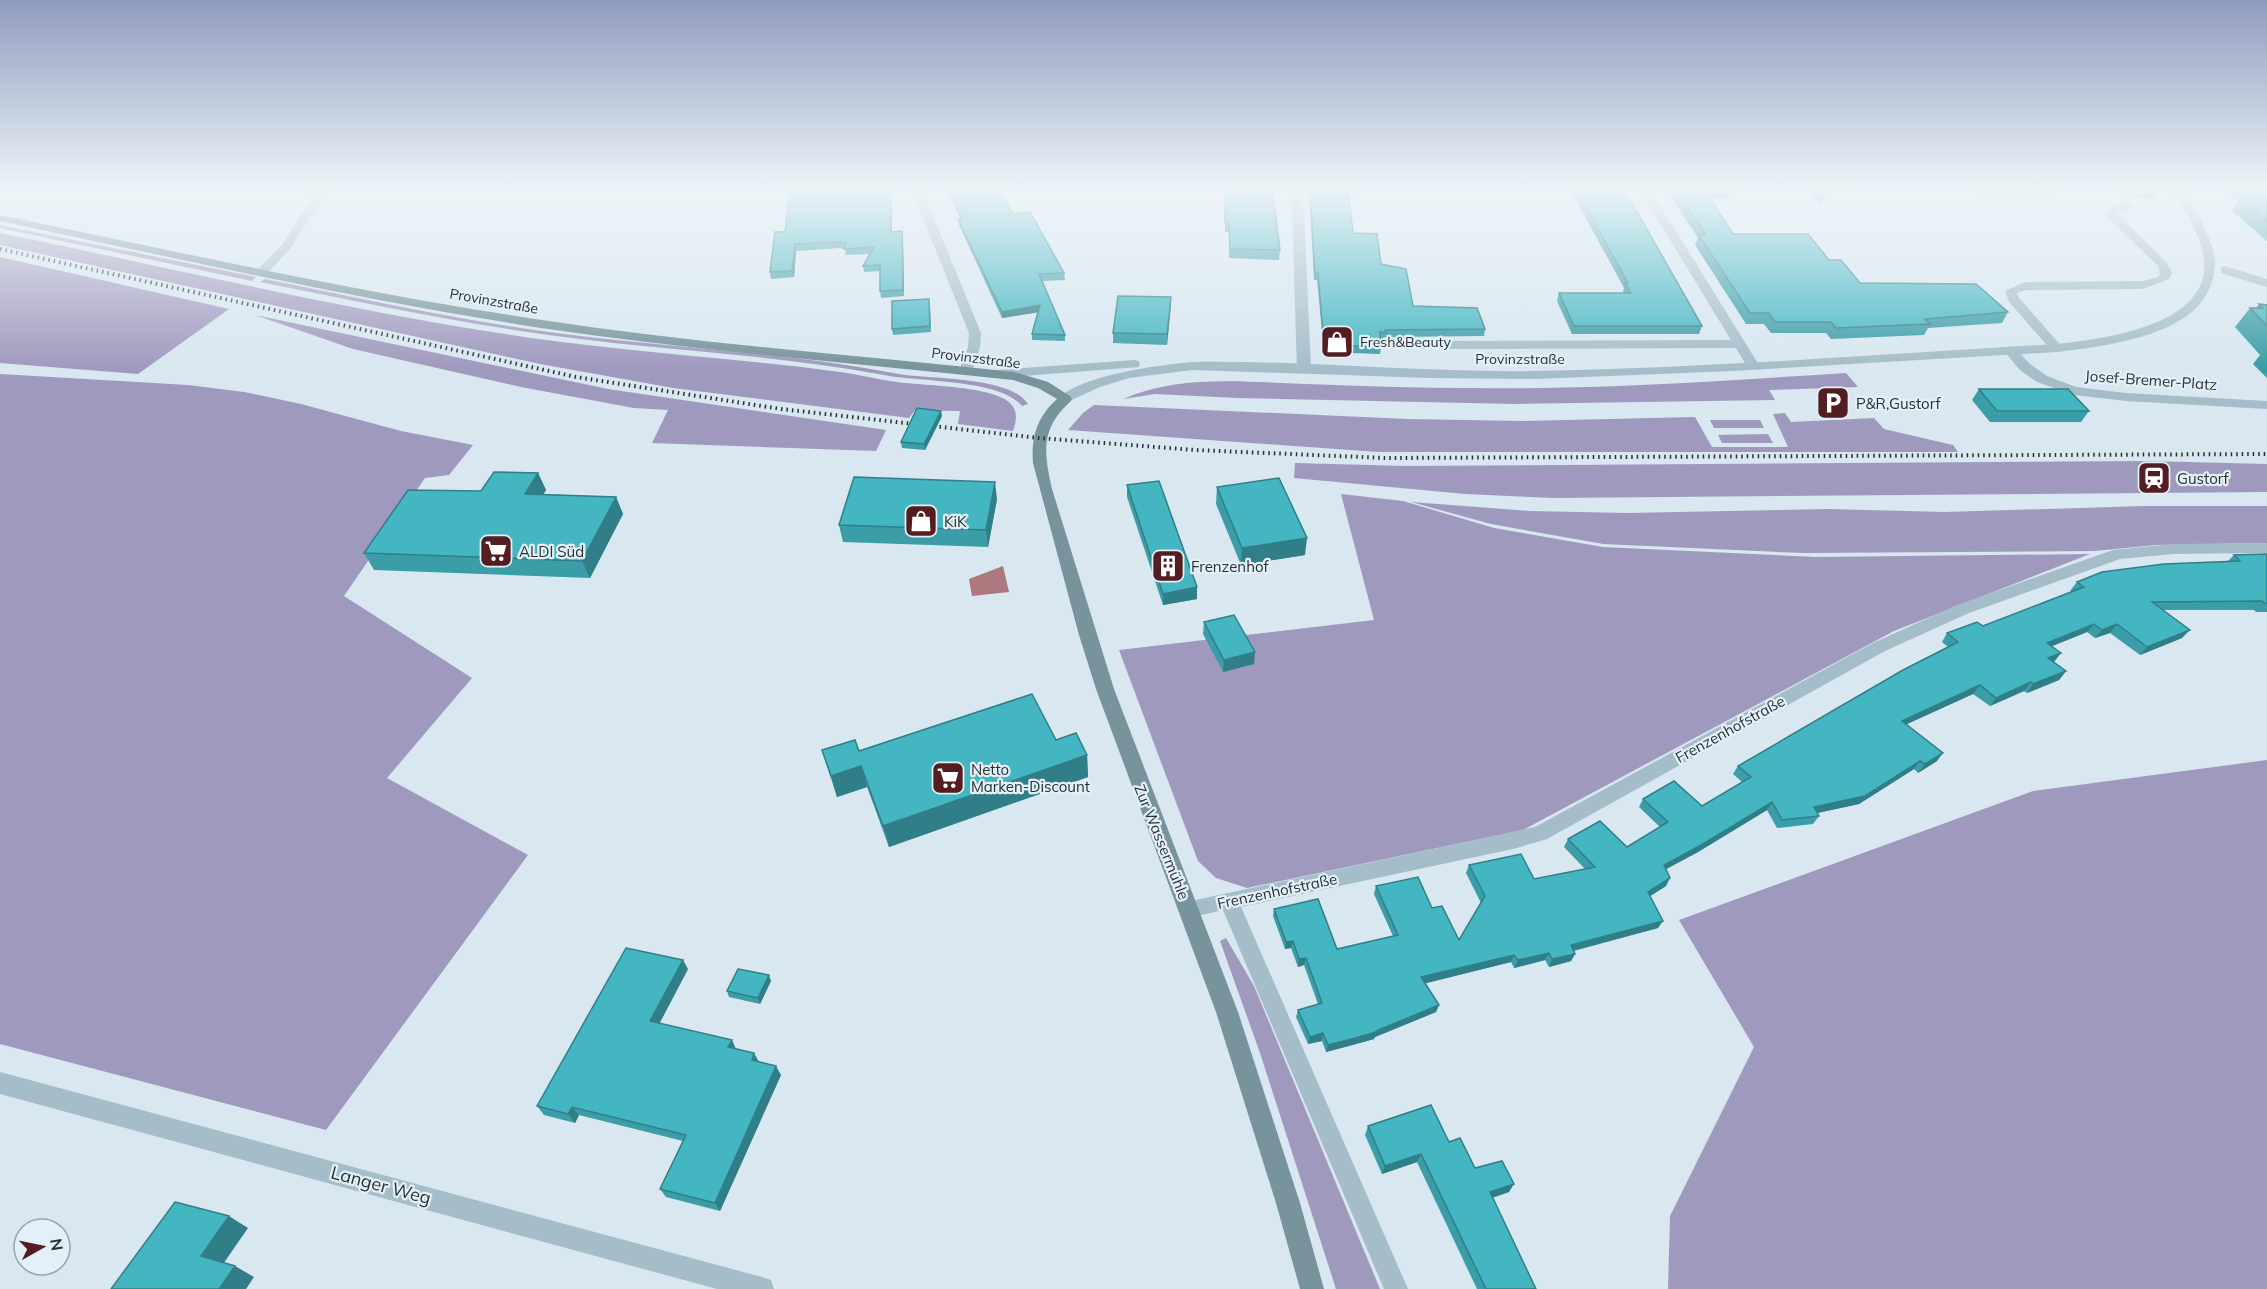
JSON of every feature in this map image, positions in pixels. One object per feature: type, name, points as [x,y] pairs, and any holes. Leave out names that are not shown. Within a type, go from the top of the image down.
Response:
[{"type":"main road","name":"Provinzstraße","points":[[151,249],[395,299],[553,326],[997,374],[1036,381],[1065,399]]},
{"type":"main road","name":"Zur Wassermühle","points":[[1065,399],[1051,412],[1041,431],[1038,445],[1040,468],[1087,635],[1105,689],[1227,1012],[1312,1289]]},
{"type":"street","points":[[262,272],[284,249]]},
{"type":"street","points":[[941,249],[975,333],[974,347],[966,371]]},
{"type":"street","points":[[1299,249],[1304,369]]},
{"type":"street","points":[[1681,249],[1753,365]]},
{"type":"street","points":[[2057,348],[2013,299],[2011,291],[2025,286],[2144,285],[2163,279],[2166,273],[2163,265],[2147,249]]},
{"type":"street","points":[[2224,256],[2221,281],[2267,283]]},
{"type":"street","name":"Provinzstraße","points":[[1065,399],[1093,385],[1125,374],[1171,366],[1535,375],[2057,348],[2117,340],[2168,328],[2196,312],[2221,281]]},
{"type":"street","name":"Provinzstraße","points":[[1418,345],[1739,344]]},
{"type":"street","name":"Josef-Bremer-Platz","points":[[2009,350],[2025,367],[2042,379],[2074,391],[2126,397],[2267,405]]},
{"type":"street","points":[[997,374],[1129,364],[1171,366]]},
{"type":"street","name":"Frenzenhofstraße","points":[[1189,909],[1513,841],[1540,833],[1895,638],[1963,609],[2085,564],[2118,554],[2141,551],[2267,548]]},
{"type":"street","points":[[1229,901],[1396,1289]]},
{"type":"street","name":"Langer Weg","points":[[0,1083],[762,1289]]},
{"type":"shaded area","points":[[19,249],[76,249],[331,303],[531,338],[794,366],[902,383],[970,389],[999,396],[1012,405],[1016,415],[1013,431],[958,424],[960,411],[915,410],[909,418],[673,388],[540,364]]},
{"type":"shaded area","points":[[101,249],[119,249],[256,277],[252,281]]},
{"type":"shaded area","points":[[0,257],[229,309],[138,374],[0,363]]},
{"type":"shaded area","points":[[265,279],[526,329],[770,355],[907,375],[986,383],[1018,395],[1028,404],[1022,406],[1011,397],[996,391],[958,383],[488,326],[260,282]]},
{"type":"shaded area","points":[[255,315],[608,389],[886,430],[876,451],[652,443],[668,410],[634,408],[521,387],[353,349]]},
{"type":"shaded area","points":[[1846,373],[1858,387],[1769,390],[1775,400],[1514,404],[1155,394],[1123,399],[1167,386],[1213,381],[1408,387],[1564,388]]},
{"type":"shaded area","points":[[0,374],[188,385],[244,392],[301,404],[401,431],[473,445],[449,475],[425,478],[344,596],[472,678],[387,778],[528,855],[326,1130],[0,1044]]},
{"type":"shaded area","points":[[1094,405],[1407,419],[1522,421],[1695,417],[1712,447],[1788,447],[1773,414],[1785,413],[1791,422],[1874,418],[1884,429],[1953,445],[1958,452],[1378,452],[1068,430],[1083,413]]},
{"type":"shaded area","points":[[1710,420],[1760,420],[1764,428],[1714,428]]},
{"type":"shaded area","points":[[1768,434],[1773,443],[1722,443],[1718,435]]},
{"type":"shaded area","points":[[2148,461],[2267,464],[2267,492],[1553,498],[1465,494],[1294,478],[1295,463],[1405,466]]},
{"type":"shaded area","points":[[1341,494],[1403,501],[1494,528],[1603,547],[1816,557],[2090,554],[1894,631],[1523,830],[1247,888],[1216,878],[1198,861],[1119,650],[1374,620]]},
{"type":"shaded area","points":[[1411,502],[1530,511],[1627,513],[1828,509],[1945,512],[2144,506],[2267,506],[2267,543],[2156,545],[2095,551],[1803,553],[1603,544],[1491,524]]},
{"type":"shaded area","points":[[1003,566],[1009,592],[972,596],[969,579]]},
{"type":"shaded area","points":[[2267,760],[2267,1289],[1668,1289],[1670,1216],[1754,1047],[1679,920],[2033,791]]},
{"type":"shaded area","points":[[1226,938],[1254,986],[1380,1289],[1336,1289],[1260,1053],[1220,941]]},
{"type":"building","points":[[773,249],[794,249],[792,271],[770,272]]},
{"type":"building","points":[[873,249],[902,249],[903,290],[880,291],[880,265],[863,266]]},
{"type":"building","points":[[972,249],[1051,249],[1064,273],[1039,274],[1065,335],[1032,334],[1040,305],[1002,312]]},
{"type":"building","points":[[1314,249],[1379,249],[1381,264],[1406,269],[1413,306],[1477,308],[1485,329],[1385,330],[1386,333],[1380,332],[1381,347],[1324,345],[1318,273],[1315,273]]},
{"type":"building","points":[[1609,249],[1658,249],[1702,326],[1574,326],[1559,293],[1631,293],[1625,283],[1628,283]]},
{"type":"building","points":[[1708,249],[1820,249],[1829,260],[1841,260],[1860,283],[1976,284],[2008,312],[1925,319],[1930,324],[1836,328],[1831,322],[1775,322],[1769,313],[1750,313]]},
{"type":"building","points":[[1118,296],[1171,297],[1167,334],[1113,333]]},
{"type":"building","points":[[929,299],[930,326],[892,329],[892,301]]},
{"type":"building","points":[[2259,304],[2267,305],[2267,326],[2250,308],[2263,308]]},
{"type":"building","points":[[1979,389],[2068,389],[2089,411],[1997,411]]},
{"type":"building","points":[[917,408],[941,411],[924,444],[901,442]]},
{"type":"building","name":"ALDI Süd","points":[[494,472],[538,473],[525,494],[616,497],[582,561],[364,553],[408,490],[481,491]]},
{"type":"building","name":"KiK","points":[[854,477],[995,482],[986,530],[839,525]]},
{"type":"building","points":[[1279,478],[1307,538],[1242,548],[1217,487]]},
{"type":"building","points":[[1159,481],[1197,587],[1163,594],[1127,485]]},
{"type":"building","points":[[2267,554],[2267,603],[2262,601],[2152,602],[2190,630],[2147,647],[2117,624],[2102,630],[2094,624],[2047,643],[2061,653],[2048,658],[2066,671],[2033,684],[2031,682],[1996,698],[1980,685],[1902,721],[1943,753],[1925,764],[1920,761],[1865,796],[1814,807],[1819,816],[1782,820],[1772,802],[1664,865],[1670,878],[1648,892],[1663,921],[1571,945],[1575,954],[1552,959],[1549,953],[1518,960],[1514,955],[1421,977],[1439,1005],[1376,1032],[1328,1045],[1323,1033],[1310,1037],[1298,1010],[1322,1003],[1306,958],[1299,959],[1293,941],[1286,942],[1274,909],[1318,899],[1337,949],[1398,935],[1376,886],[1418,877],[1432,908],[1442,906],[1459,940],[1485,896],[1469,865],[1521,854],[1534,879],[1595,867],[1568,839],[1600,821],[1627,847],[1668,822],[1643,799],[1674,781],[1702,806],[1751,777],[1738,766],[1903,670],[1958,642],[1947,633],[1977,622],[1983,626],[2084,587],[2077,582],[2102,572],[2164,564],[2240,561],[2234,555]]},
{"type":"building","points":[[1234,615],[1255,652],[1224,660],[1204,622]]},
{"type":"building","name":"Netto Marken-Discount","points":[[1032,694],[1056,740],[1076,733],[1087,755],[883,826],[861,766],[831,776],[822,750],[855,740],[859,751]]},
{"type":"building","points":[[626,948],[683,960],[650,1021],[732,1040],[728,1047],[754,1053],[752,1060],[776,1066],[715,1203],[660,1189],[686,1135],[572,1107],[568,1114],[537,1106]]},
{"type":"building","points":[[738,969],[769,975],[758,998],[727,991]]},
{"type":"building","points":[[1431,1105],[1449,1142],[1460,1138],[1475,1168],[1502,1161],[1514,1184],[1490,1192],[1536,1289],[1486,1289],[1421,1154],[1385,1166],[1368,1126]]},
{"type":"building","points":[[175,1202],[229,1216],[201,1256],[235,1266],[219,1289],[111,1289]]},
{"type":"railway","points":[[1,249],[576,377],[781,409],[1039,438],[1195,450],[1385,458],[2267,454]]},
{"type":"place","name":"Fresh&Beauty","points":[[1337,342]]},
{"type":"place","name":"P&R,Gustorf","points":[[1833,403]]},
{"type":"place","name":"Gustorf","points":[[2154,478]]},
{"type":"place","name":"KiK","points":[[921,521]]},
{"type":"place","name":"ALDI Süd","points":[[496,551]]},
{"type":"place","name":"Frenzenhof","points":[[1168,566]]},
{"type":"place","name":"Netto Marken-Discount","points":[[948,778]]}]
